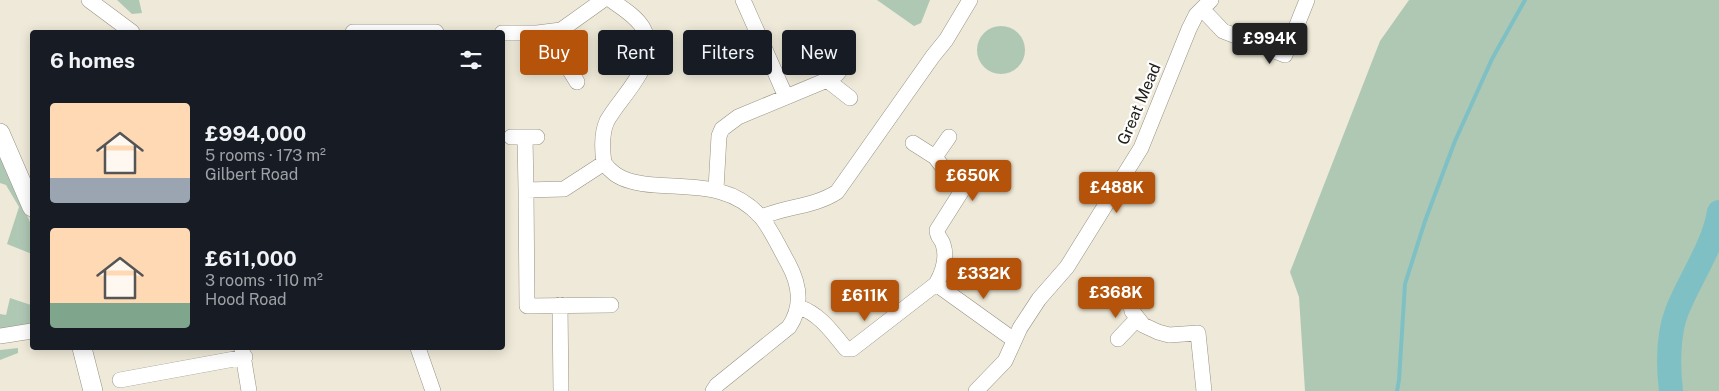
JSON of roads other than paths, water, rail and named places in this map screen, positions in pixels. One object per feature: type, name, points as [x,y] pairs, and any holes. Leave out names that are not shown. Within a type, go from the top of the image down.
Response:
[{"type":"street","points":[[89,0],[129,30]]},
{"type":"street","points":[[561,30],[603,0]]},
{"type":"street","points":[[611,0],[644,29],[647,53],[644,68],[607,122],[602,142],[604,163],[615,174],[630,181],[644,184],[716,189],[731,194],[749,206],[762,218],[790,266],[798,288],[799,307],[796,317],[789,327],[717,385],[713,391]]},
{"type":"street","points":[[743,0],[786,97]]},
{"type":"street","points":[[762,218],[775,211],[820,201],[837,192],[946,40],[970,0]]},
{"type":"street","points":[[1206,4],[1223,31],[1285,55],[1307,0]]},
{"type":"street","name":"Great Mead","points":[[981,389],[1005,361],[1020,328],[1039,299],[1067,267],[1141,148],[1189,29],[1196,15],[1206,4]]},
{"type":"street","points":[[505,33],[520,33]]},
{"type":"street","points":[[572,75],[576,82]]},
{"type":"street","points":[[716,189],[722,129],[738,117],[835,75]]},
{"type":"street","points":[[827,80],[850,98]]},
{"type":"street","points":[[0,133],[30,202]]},
{"type":"street","points":[[524,137],[527,306],[611,305]]},
{"type":"street","points":[[935,157],[949,137]]},
{"type":"street","points":[[799,307],[819,318],[846,348],[852,349],[936,284],[944,271],[945,256],[943,243],[937,236],[937,230],[963,189],[960,179],[942,166],[935,157],[913,143]]},
{"type":"street","points":[[526,190],[564,189],[604,163]]},
{"type":"street","points":[[936,284],[1014,340]]},
{"type":"street","points":[[1129,295],[1132,311],[1143,325],[1169,335],[1198,333],[1204,391]]},
{"type":"street","points":[[560,305],[561,391]]},
{"type":"street","points":[[1118,339],[1137,319]]},
{"type":"street","points":[[0,336],[30,331]]},
{"type":"street","points":[[83,350],[93,391]]},
{"type":"street","points":[[419,350],[433,391]]},
{"type":"street","points":[[120,380],[140,383],[243,352],[249,391]]},
{"type":"waterway","points":[[1397,391],[1405,284],[1425,221],[1455,141],[1492,59],[1525,0]]},
{"type":"waterway","points":[[1671,391],[1669,371],[1674,320],[1682,299],[1712,238],[1719,212]]}]
